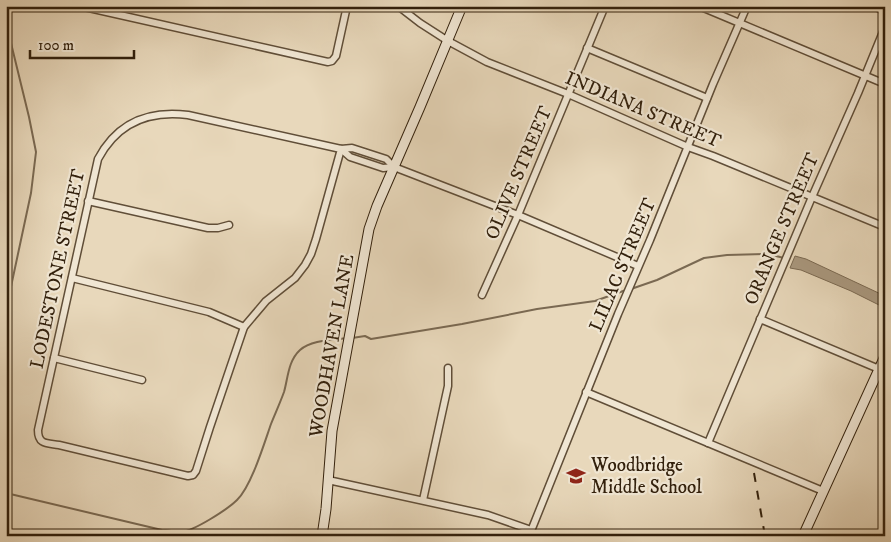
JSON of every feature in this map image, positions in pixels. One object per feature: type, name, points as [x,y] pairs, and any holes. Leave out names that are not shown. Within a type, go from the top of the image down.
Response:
[{"type":"street","points":[[80,6],[328,62],[332,61],[336,56],[347,6]]},
{"type":"street","name":"INDIANA STREET","points":[[398,6],[448,41],[487,62],[568,94],[688,147],[885,227]]},
{"type":"street","name":"WOODHAVEN LANE","points":[[322,536],[332,431],[369,229],[462,6]]},
{"type":"street","name":"OLIVE STREET","points":[[482,296],[518,216],[605,6]]},
{"type":"street","points":[[699,6],[885,84]]},
{"type":"street","name":"LILAC STREET","points":[[530,533],[707,98],[747,6]]},
{"type":"street","points":[[873,6],[885,11]]},
{"type":"street","name":"ORANGE STREET","points":[[708,443],[885,26]]},
{"type":"street","points":[[588,48],[707,98]]},
{"type":"street","name":"LODESTONE STREET","points":[[244,328],[193,475],[188,476],[40,441],[38,430],[98,159],[112,139],[129,125],[152,115],[174,113],[341,149],[350,157],[383,168],[394,167],[638,266]]},
{"type":"street","points":[[72,278],[209,312],[244,328],[266,301],[294,278],[311,254],[341,149]]},
{"type":"street","points":[[88,201],[208,228],[229,226]]},
{"type":"street","points":[[760,319],[879,369]]},
{"type":"street","points":[[803,536],[885,356]]},
{"type":"street","points":[[54,358],[142,380]]},
{"type":"street","points":[[423,500],[448,386],[448,368]]},
{"type":"street","points":[[586,392],[823,491]]},
{"type":"street","points":[[328,480],[488,515],[530,533]]},
{"type":"shaded area","points":[[795,256],[806,259],[885,296],[885,308],[851,291],[801,270],[790,268]]},
{"type":"waterway","points":[[6,30],[9,35],[36,152],[31,193],[6,310]]},
{"type":"waterway","points":[[631,289],[657,280],[704,258],[727,255],[768,254],[784,258]]},
{"type":"waterway","points":[[352,338],[365,336],[371,339],[537,309],[595,301],[626,290]]},
{"type":"waterway","points":[[6,493],[162,530],[181,532],[194,528],[219,514],[233,504],[242,494],[257,465],[296,354],[310,344],[347,338]]},
{"type":"railway","points":[[754,473],[765,536]]},
{"type":"place","name":"Woodbridge Middle School","points":[[576,476]]}]
